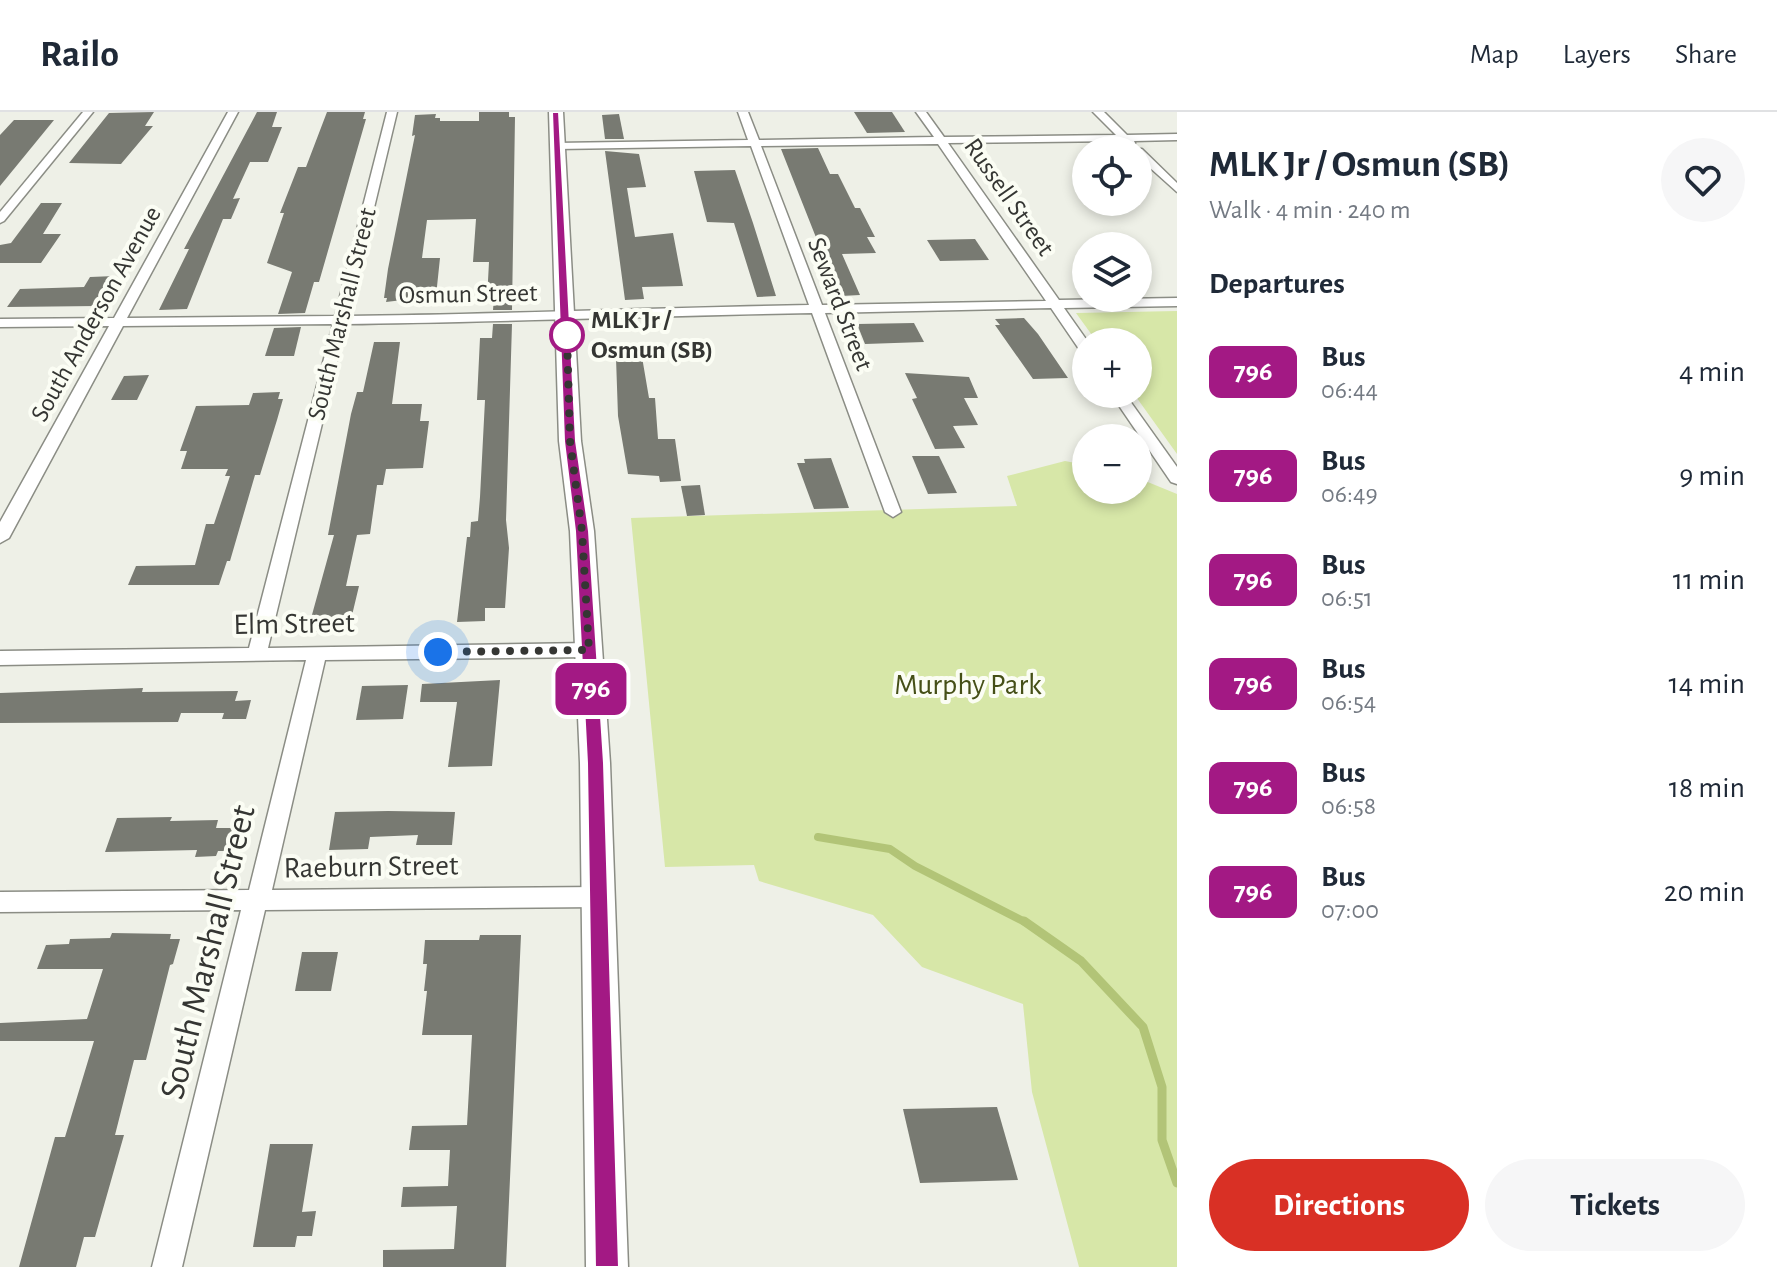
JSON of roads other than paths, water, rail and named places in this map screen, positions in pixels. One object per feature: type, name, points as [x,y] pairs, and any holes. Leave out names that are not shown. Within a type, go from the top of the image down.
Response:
[{"type":"main road","points":[[556,112],[570,441],[582,531],[600,897],[607,1267]]},
{"type":"street","points":[[0,219],[88,112]]},
{"type":"street","name":"South Anderson Avenue","points":[[0,538],[233,112]]},
{"type":"street","name":"South Marshall Street","points":[[257,655],[392,112]]},
{"type":"street","name":"Seward Street","points":[[743,112],[893,512]]},
{"type":"street","name":"Russell Street","points":[[921,112],[1072,329]]},
{"type":"street","points":[[1098,112],[1123,136]]},
{"type":"street","points":[[1152,137],[1177,137]]},
{"type":"street","points":[[557,146],[1072,139]]},
{"type":"street","points":[[1152,164],[1177,189]]},
{"type":"street","name":"Osmun Street","points":[[0,323],[341,320],[1177,302]]},
{"type":"street","points":[[1128,408],[1177,479]]},
{"type":"street","name":"Elm Street","points":[[0,658],[589,650]]},
{"type":"street","name":"South Marshall Street","points":[[167,1267],[248,922],[266,876],[317,654]]},
{"type":"street","name":"Raeburn Street","points":[[0,902],[600,897]]},
{"type":"waterway","points":[[818,837],[890,849],[915,866],[1026,923]]},
{"type":"waterway","points":[[1026,923],[1081,961],[1143,1027],[1162,1087],[1162,1140],[1177,1183]]},
{"type":"place","name":"MLK Jr / Osmun (SB)","points":[[567,335]]},
{"type":"park label","name":"Murphy Park","points":[[968,685]]}]
